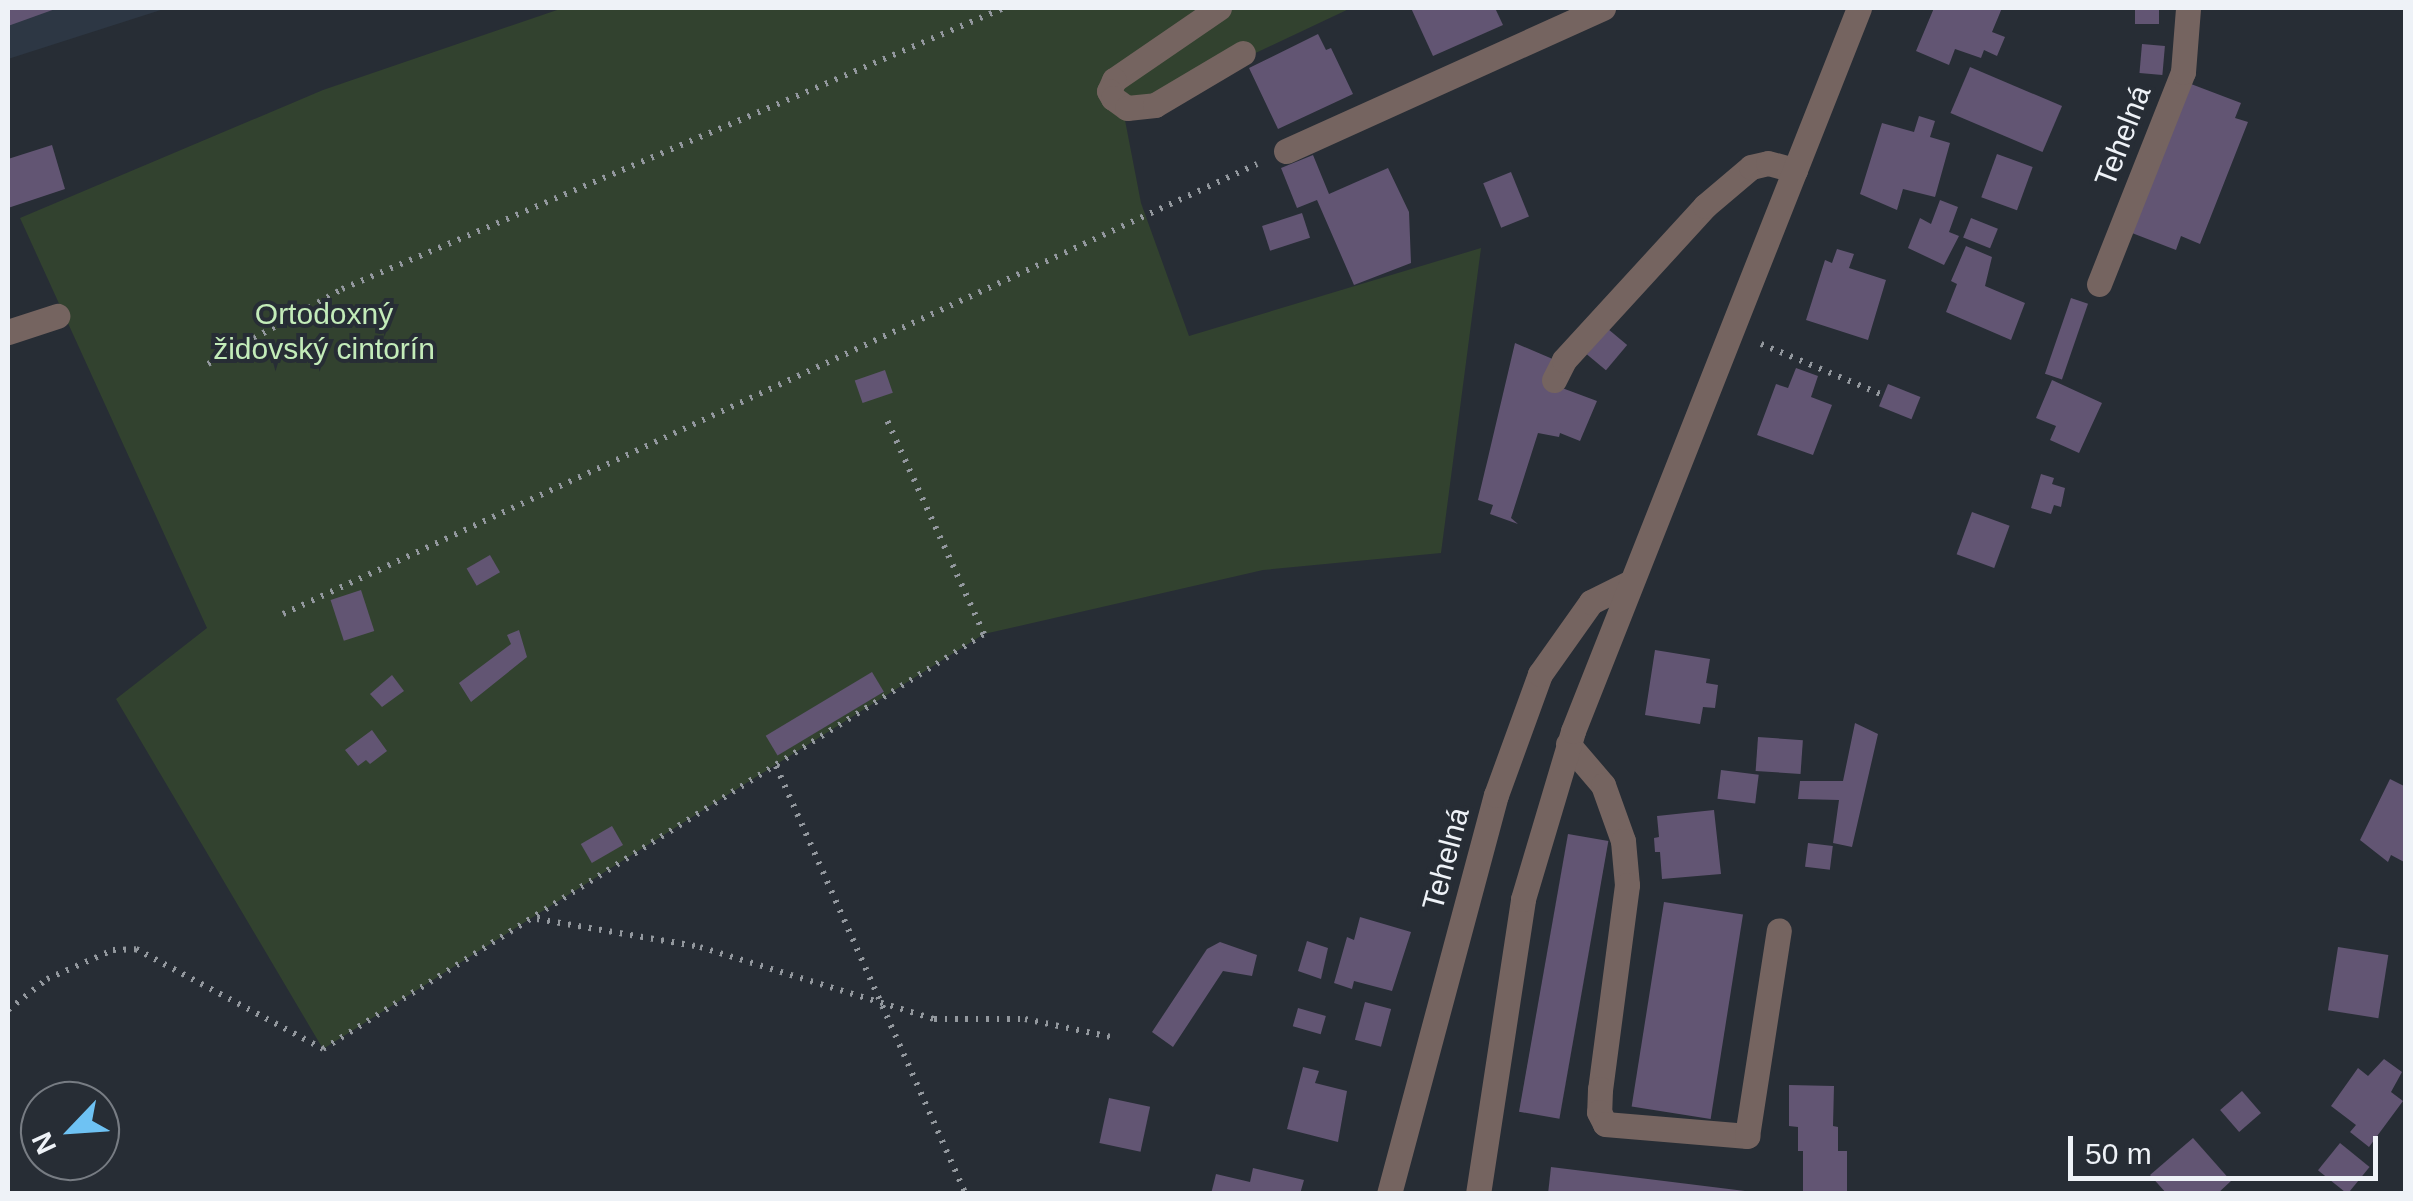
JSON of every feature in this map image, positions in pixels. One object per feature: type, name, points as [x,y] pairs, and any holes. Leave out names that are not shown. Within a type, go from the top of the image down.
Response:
[{"type":"street","points":[[1219,8],[1114,80],[1109,91],[1112,98],[1128,108],[1156,105],[1243,54]]},
{"type":"street","points":[[1286,151],[1603,8]]},
{"type":"street","points":[[1478,1194],[1522,899],[1568,744],[1860,8]]},
{"type":"street","name":"Tehelná","points":[[2100,284],[2183,72],[2188,8]]},
{"type":"street","points":[[1554,380],[1564,360],[1705,206],[1751,167],[1768,163],[1796,170]]},
{"type":"street","points":[[8,332],[58,316]]},
{"type":"street","name":"Tehelná","points":[[1389,1194],[1496,795],[1540,674],[1591,602],[1632,582]]},
{"type":"street","points":[[1568,744],[1603,785],[1623,840],[1627,885],[1600,1089],[1599,1112],[1605,1124],[1747,1136],[1778,930]]},
{"type":"path","points":[[208,364],[342,289],[1004,8]]},
{"type":"path","points":[[283,614],[1286,151]]},
{"type":"path","points":[[1756,342],[1883,395]]},
{"type":"path","points":[[8,1010],[47,979],[113,950],[136,949],[323,1049],[536,919],[984,634],[885,416]]},
{"type":"path","points":[[776,766],[966,1194]]},
{"type":"path","points":[[536,919],[700,947],[934,1019],[1025,1019],[1111,1037]]},
{"type":"shaded area","points":[[8,8],[167,8],[8,59]]},
{"type":"green space","name":"Ortodoxný židovský cintorín","points":[[563,8],[1351,8],[1124,115],[1141,203],[1189,336],[1481,248],[1441,553],[1263,570],[984,634],[323,1049],[116,699],[207,628],[20,218],[323,90]]},
{"type":"building","points":[[8,8],[58,8],[8,26]]},
{"type":"building","points":[[1411,8],[1495,8],[1503,25],[1433,56]]},
{"type":"building","points":[[1934,8],[2002,8],[1992,32],[2005,37],[1997,56],[1984,50],[1981,58],[1955,49],[1949,65],[1916,51]]},
{"type":"building","points":[[2135,8],[2159,8],[2159,24],[2135,24]]},
{"type":"building","points":[[1318,34],[1326,50],[1331,48],[1353,94],[1278,129],[1249,68]]},
{"type":"building","points":[[2142,44],[2165,46],[2162,75],[2139,73]]},
{"type":"building","points":[[1970,67],[2062,106],[2043,152],[1950,113]]},
{"type":"building","points":[[2191,84],[2241,103],[2235,118],[2248,122],[2200,244],[2181,236],[2176,250],[2132,233]]},
{"type":"building","points":[[1919,116],[1935,121],[1930,137],[1950,143],[1935,197],[1903,189],[1897,210],[1860,194],[1882,123],[1914,132]]},
{"type":"building","points":[[52,145],[65,189],[8,208],[8,159]]},
{"type":"building","points":[[1997,154],[2033,167],[2017,210],[1981,197]]},
{"type":"building","points":[[1313,155],[1329,194],[1388,168],[1409,212],[1411,263],[1354,285],[1317,200],[1297,208],[1281,168]]},
{"type":"building","points":[[1511,172],[1529,217],[1501,228],[1483,183]]},
{"type":"building","points":[[1940,200],[1958,207],[1949,232],[1959,236],[1944,265],[1908,248],[1920,218],[1931,224]]},
{"type":"building","points":[[1302,213],[1310,238],[1270,251],[1262,226]]},
{"type":"building","points":[[1971,218],[1998,229],[1990,248],[1963,237]]},
{"type":"building","points":[[1966,246],[1992,257],[1985,286],[2025,303],[2011,340],[1946,312],[1957,284],[1951,281]]},
{"type":"building","points":[[1837,249],[1854,254],[1849,268],[1886,280],[1868,340],[1806,320],[1825,260],[1832,263]]},
{"type":"building","points":[[2071,298],[2088,304],[2062,380],[2045,374]]},
{"type":"building","points":[[1608,329],[1627,345],[1606,370],[1587,354]]},
{"type":"building","points":[[1515,343],[1555,360],[1546,382],[1597,401],[1580,441],[1560,433],[1559,437],[1538,433],[1511,518],[1518,524],[1490,514],[1493,505],[1478,500]]},
{"type":"building","points":[[1796,368],[1818,376],[1811,397],[1832,405],[1813,455],[1757,435],[1776,384],[1788,388]]},
{"type":"building","points":[[885,370],[893,393],[863,403],[855,380]]},
{"type":"building","points":[[2052,380],[2102,403],[2079,453],[2050,440],[2056,426],[2036,418]]},
{"type":"building","points":[[1888,384],[1920,397],[1911,419],[1879,406]]},
{"type":"building","points":[[2041,474],[2054,478],[2052,484],[2065,488],[2061,507],[2054,505],[2051,514],[2031,508]]},
{"type":"building","points":[[1972,512],[2010,526],[1994,568],[1957,554]]},
{"type":"building","points":[[490,555],[500,572],[477,586],[467,568]]},
{"type":"building","points":[[361,590],[374,631],[344,641],[331,600]]},
{"type":"building","points":[[519,630],[527,657],[471,702],[459,683],[511,644],[507,635]]},
{"type":"building","points":[[1655,650],[1710,659],[1706,683],[1718,685],[1715,708],[1703,707],[1700,724],[1645,715]]},
{"type":"building","points":[[872,672],[884,692],[778,756],[766,736]]},
{"type":"building","points":[[392,675],[404,691],[382,707],[370,694]]},
{"type":"building","points":[[1855,723],[1878,734],[1852,847],[1833,843],[1839,800],[1798,799],[1800,781],[1843,781]]},
{"type":"building","points":[[372,730],[387,751],[370,764],[366,760],[358,766],[345,750]]},
{"type":"building","points":[[1758,737],[1803,740],[1801,774],[1756,771]]},
{"type":"building","points":[[1721,770],[1759,775],[1755,803],[1717,799]]},
{"type":"building","points":[[2390,779],[2406,787],[2406,863],[2391,855],[2388,862],[2360,840]]},
{"type":"building","points":[[1714,810],[1721,874],[1662,879],[1660,852],[1655,852],[1654,838],[1659,837],[1657,816]]},
{"type":"building","points":[[612,826],[623,845],[592,863],[581,844]]},
{"type":"building","points":[[1568,834],[1608,841],[1559,1119],[1519,1112]]},
{"type":"building","points":[[1808,843],[1833,846],[1830,870],[1805,867]]},
{"type":"building","points":[[1664,902],[1743,915],[1711,1119],[1632,1106]]},
{"type":"building","points":[[1360,917],[1411,932],[1392,991],[1354,981],[1352,989],[1334,983],[1347,937],[1354,940]]},
{"type":"building","points":[[1307,941],[1328,948],[1321,979],[1298,971]]},
{"type":"building","points":[[1220,942],[1257,955],[1252,976],[1223,971],[1173,1047],[1152,1032],[1207,949]]},
{"type":"building","points":[[2338,947],[2388,955],[2378,1018],[2328,1010]]},
{"type":"building","points":[[1365,1002],[1391,1009],[1381,1047],[1355,1040]]},
{"type":"building","points":[[1298,1008],[1326,1016],[1321,1034],[1293,1026]]},
{"type":"building","points":[[2384,1059],[2402,1072],[2391,1092],[2403,1101],[2369,1147],[2350,1132],[2356,1125],[2331,1106],[2358,1068],[2368,1076]]},
{"type":"building","points":[[1303,1067],[1319,1071],[1315,1083],[1347,1091],[1338,1142],[1287,1129]]},
{"type":"building","points":[[1789,1085],[1834,1086],[1833,1126],[1838,1127],[1838,1151],[1847,1151],[1847,1192],[1803,1192],[1803,1151],[1798,1151],[1798,1127],[1789,1126]]},
{"type":"building","points":[[2242,1091],[2261,1113],[2239,1132],[2220,1110]]},
{"type":"building","points":[[1109,1098],[1150,1107],[1141,1152],[1099,1143]]},
{"type":"building","points":[[2193,1138],[2231,1181],[2217,1194],[2167,1194],[2150,1175]]},
{"type":"building","points":[[2340,1143],[2370,1167],[2348,1194],[2318,1170]]},
{"type":"building","points":[[1551,1167],[1745,1191],[1745,1194],[1548,1194]]},
{"type":"building","points":[[1253,1168],[1304,1180],[1300,1194],[1211,1194],[1216,1174],[1250,1182]]}]
